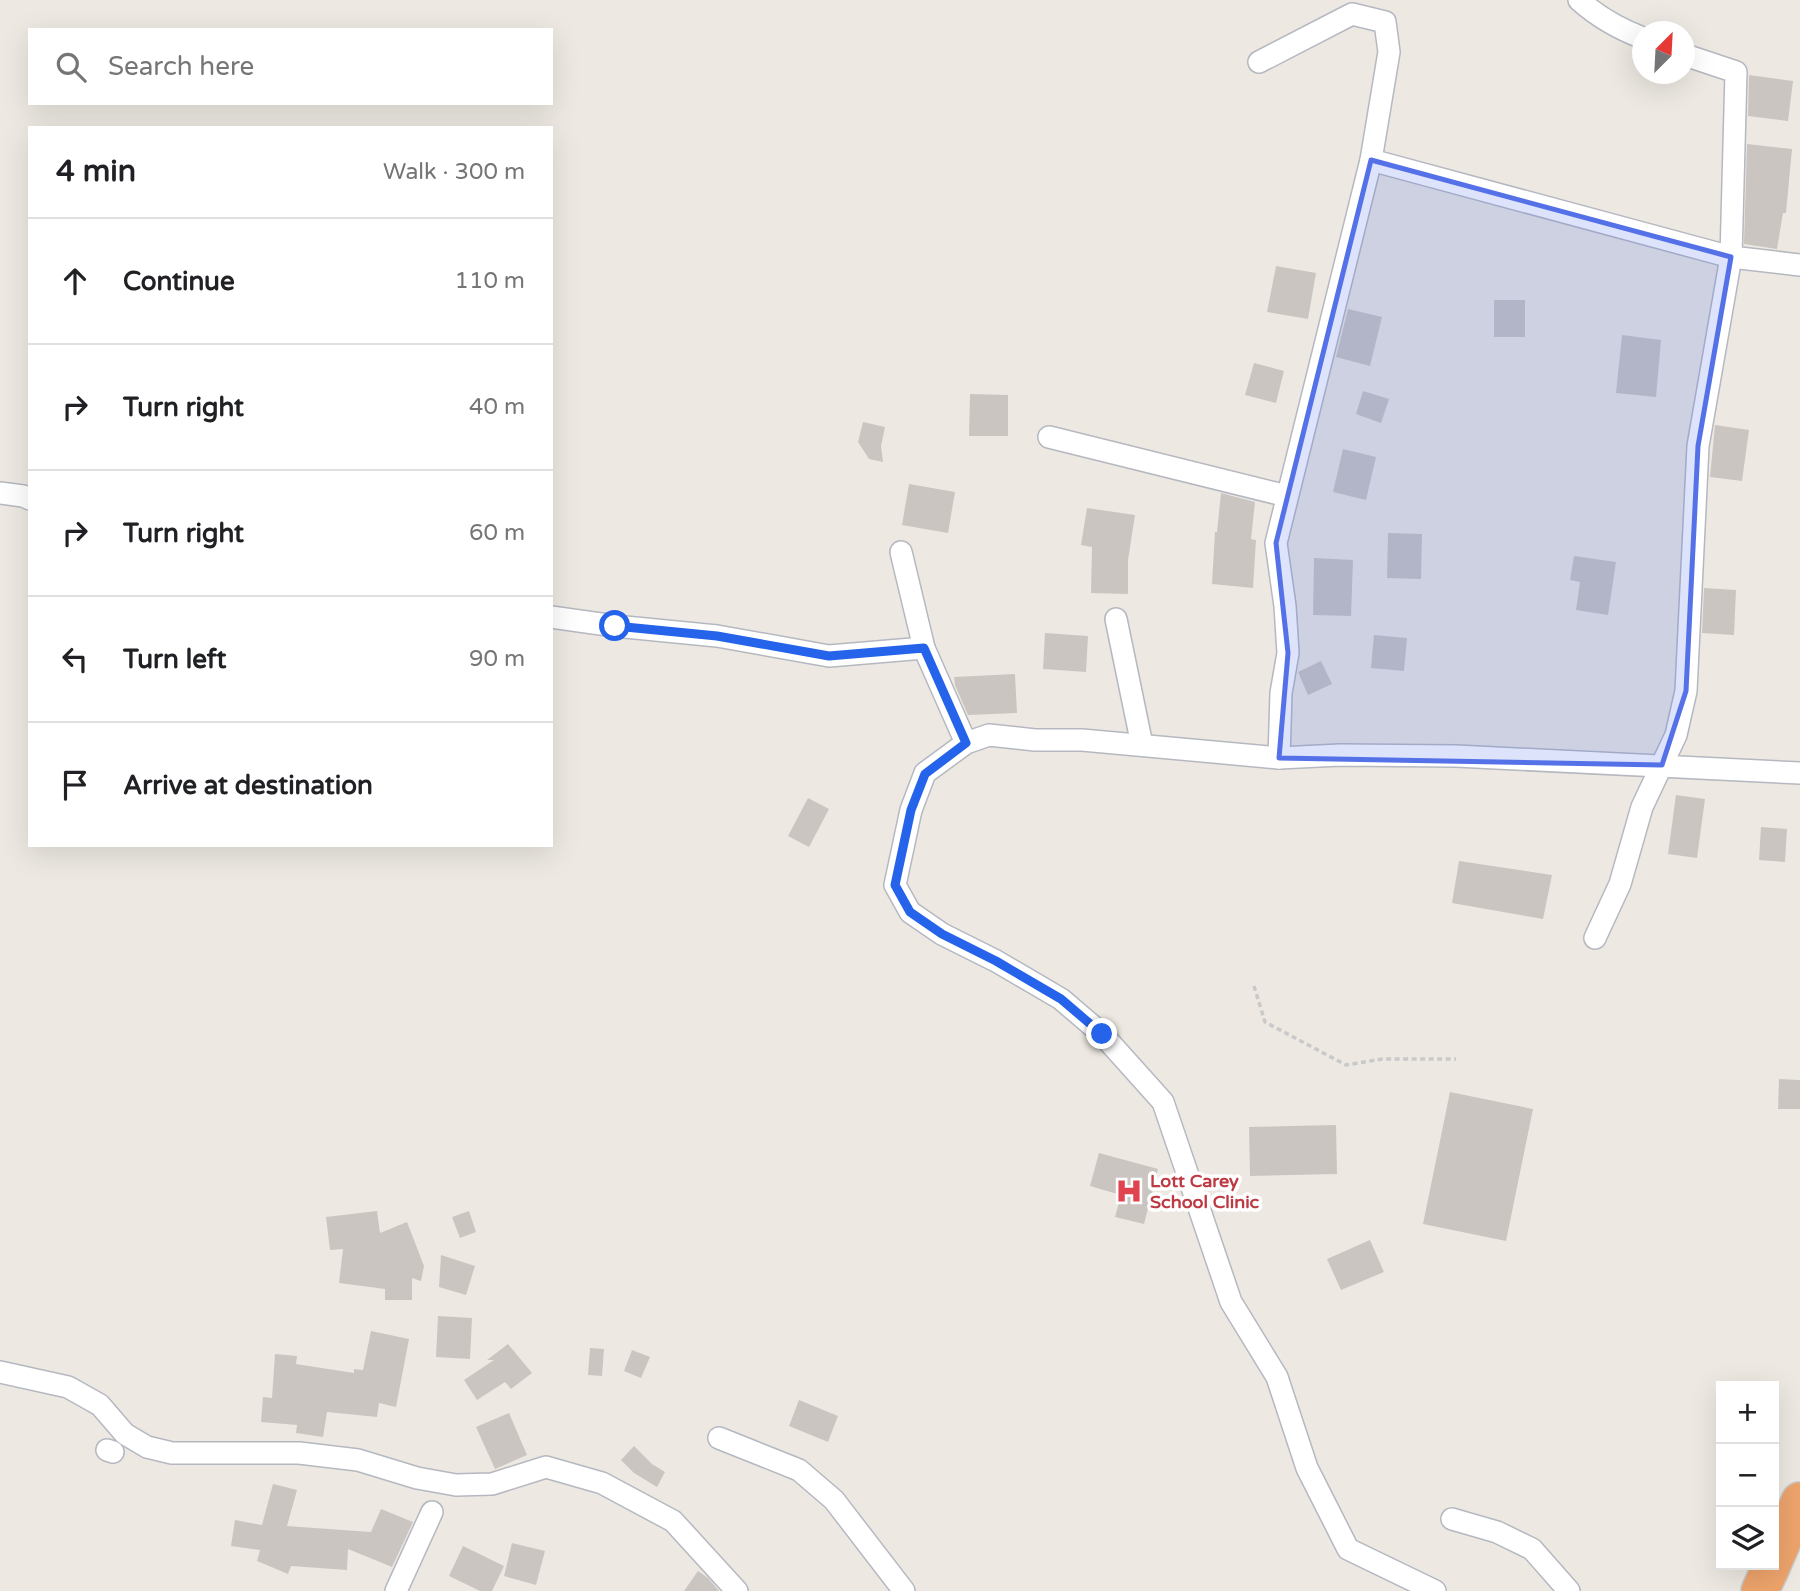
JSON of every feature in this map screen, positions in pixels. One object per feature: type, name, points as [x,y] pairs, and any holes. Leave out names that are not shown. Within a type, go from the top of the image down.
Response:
[{"type":"highway","points":[[1779,1548],[1800,1501]]},
{"type":"highway","points":[[1760,1591],[1769,1570]]},
{"type":"street","points":[[1579,0],[1593,13],[1632,34]]},
{"type":"street","points":[[1259,62],[1352,14],[1385,22],[1389,52],[1371,160],[1276,543],[1285,606],[1287,653],[1281,693],[1279,758]]},
{"type":"street","points":[[1595,938],[1619,884],[1642,807],[1676,735],[1686,691],[1698,446],[1731,257],[1736,72],[1695,58]]},
{"type":"street","points":[[1371,160],[1731,257],[1800,265]]},
{"type":"street","points":[[1049,438],[1287,496]]},
{"type":"street","points":[[0,493],[28,499]]},
{"type":"street","points":[[901,552],[924,648],[966,743]]},
{"type":"street","points":[[553,617],[717,636],[829,656],[924,648]]},
{"type":"street","points":[[1116,619],[1142,745]]},
{"type":"street","points":[[1435,1591],[1348,1549],[1307,1468],[1277,1377],[1231,1302],[1163,1102],[1102,1034],[1061,999],[996,961],[942,934],[910,912],[895,885],[911,810],[925,774],[966,743],[989,734],[1035,740],[1082,740],[1279,758],[1456,755],[1800,773]]},
{"type":"street","points":[[0,1373],[68,1387],[100,1405],[125,1434],[147,1447],[172,1453],[299,1454],[358,1460],[417,1478],[456,1485],[492,1484],[546,1468],[602,1483],[673,1521],[737,1591]]},
{"type":"street","points":[[719,1438],[799,1470],[834,1500],[904,1591]]},
{"type":"street","points":[[396,1591],[432,1512]]},
{"type":"street","points":[[1452,1519],[1497,1532],[1532,1549],[1569,1591]]},
{"type":"path","points":[[1254,986],[1265,1022],[1346,1065],[1382,1059],[1456,1059]]},
{"type":"highlighted area","points":[[1371,160],[1731,257],[1698,446],[1686,691],[1662,765],[1279,758],[1288,653],[1276,543]]},
{"type":"building","points":[[1749,75],[1793,81],[1788,121],[1748,116]]},
{"type":"building","points":[[1747,144],[1792,149],[1786,213],[1783,213],[1777,249],[1744,244]]},
{"type":"building","points":[[1276,266],[1316,273],[1308,319],[1267,312]]},
{"type":"building","points":[[1494,300],[1525,300],[1525,337],[1494,337]]},
{"type":"building","points":[[1348,309],[1382,317],[1370,366],[1336,357]]},
{"type":"building","points":[[1622,335],[1661,340],[1656,397],[1616,393]]},
{"type":"building","points":[[1254,363],[1284,371],[1276,403],[1245,395]]},
{"type":"building","points":[[1363,391],[1389,399],[1381,423],[1356,414]]},
{"type":"building","points":[[970,394],[1008,395],[1008,436],[969,436]]},
{"type":"building","points":[[863,422],[885,427],[881,446],[883,462],[869,459],[858,442]]},
{"type":"building","points":[[1715,425],[1749,430],[1742,481],[1710,477]]},
{"type":"building","points":[[1343,449],[1376,457],[1366,500],[1333,492]]},
{"type":"building","points":[[909,484],[955,492],[948,533],[902,525]]},
{"type":"building","points":[[1221,493],[1255,502],[1251,539],[1256,540],[1253,588],[1212,584],[1215,532]]},
{"type":"building","points":[[1087,508],[1135,515],[1128,560],[1128,594],[1091,593],[1092,547],[1081,545]]},
{"type":"building","points":[[1388,533],[1422,534],[1421,579],[1387,578]]},
{"type":"building","points":[[1574,556],[1616,562],[1608,615],[1576,610],[1580,582],[1570,580]]},
{"type":"building","points":[[1314,558],[1353,560],[1351,616],[1313,615]]},
{"type":"building","points":[[1704,588],[1736,590],[1734,635],[1702,633]]},
{"type":"building","points":[[1045,633],[1088,636],[1086,672],[1043,669]]},
{"type":"building","points":[[1374,635],[1407,638],[1404,671],[1371,668]]},
{"type":"building","points":[[1321,661],[1332,684],[1308,695],[1298,672]]},
{"type":"building","points":[[1015,674],[1017,713],[968,715],[954,677]]},
{"type":"building","points":[[1676,795],[1705,799],[1697,858],[1668,854]]},
{"type":"building","points":[[808,798],[829,809],[809,847],[788,836]]},
{"type":"building","points":[[1761,827],[1787,829],[1785,862],[1759,860]]},
{"type":"building","points":[[1459,861],[1552,875],[1543,919],[1452,903]]},
{"type":"building","points":[[1779,1079],[1800,1080],[1800,1109],[1778,1109]]},
{"type":"building","points":[[1450,1092],[1533,1109],[1506,1241],[1423,1224]]},
{"type":"building","points":[[1336,1125],[1337,1174],[1250,1176],[1249,1127]]},
{"type":"building","name":"Lott Carey School Clinic","points":[[1099,1153],[1158,1169],[1144,1224],[1115,1217],[1121,1195],[1090,1186]]},
{"type":"building","points":[[377,1211],[380,1233],[407,1222],[424,1266],[421,1281],[412,1278],[412,1300],[385,1300],[385,1289],[339,1283],[343,1249],[330,1250],[326,1217]]},
{"type":"building","points":[[469,1211],[476,1232],[460,1238],[452,1217]]},
{"type":"building","points":[[1370,1240],[1384,1272],[1341,1290],[1327,1259]]},
{"type":"building","points":[[441,1255],[475,1266],[466,1295],[439,1287]]},
{"type":"building","points":[[438,1316],[472,1318],[470,1359],[436,1357]]},
{"type":"building","points":[[371,1331],[409,1339],[396,1407],[379,1403],[377,1417],[327,1412],[323,1437],[296,1433],[297,1425],[261,1422],[263,1397],[272,1398],[275,1354],[297,1356],[296,1364],[354,1373],[354,1369],[363,1370]]},
{"type":"building","points":[[508,1344],[532,1373],[511,1389],[505,1382],[477,1400],[464,1380],[494,1360],[487,1360]]},
{"type":"building","points":[[590,1348],[604,1349],[602,1376],[588,1375]]},
{"type":"building","points":[[632,1350],[650,1357],[641,1378],[624,1371]]},
{"type":"building","points":[[799,1400],[838,1416],[828,1442],[789,1426]]},
{"type":"building","points":[[509,1413],[527,1455],[495,1469],[476,1427]]},
{"type":"building","points":[[634,1446],[652,1464],[665,1472],[657,1487],[634,1473],[621,1460]]},
{"type":"building","points":[[273,1484],[297,1490],[287,1526],[371,1532],[381,1509],[413,1522],[392,1567],[348,1549],[347,1570],[291,1566],[288,1574],[257,1561],[260,1550],[231,1546],[235,1520],[262,1525]]},
{"type":"building","points":[[512,1543],[545,1551],[536,1585],[504,1576]]},
{"type":"building","points":[[463,1546],[504,1566],[492,1591],[480,1591],[449,1576]]},
{"type":"building","points":[[698,1571],[708,1578],[719,1591],[684,1591]]},
{"type":"place","name":"Lott Carey School Clinic","points":[[1129,1191]]},
{"type":"route","points":[[615,626],[717,636],[829,656],[924,648],[966,743],[925,774],[911,810],[895,885],[910,912],[942,934],[996,961],[1061,999],[1102,1034]]}]
